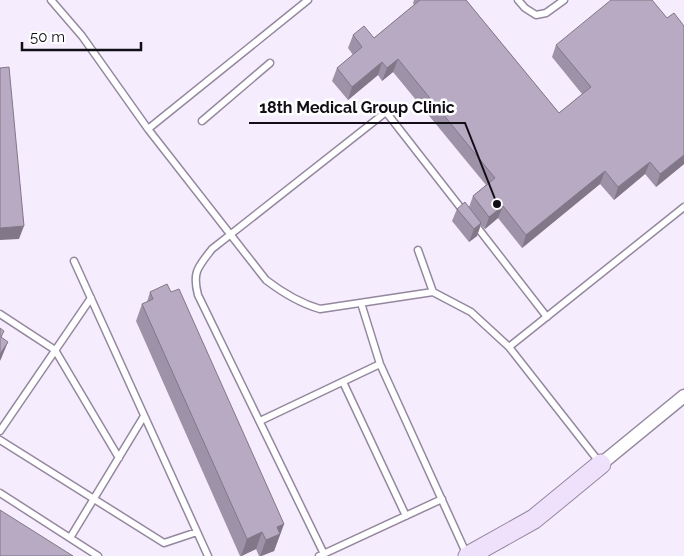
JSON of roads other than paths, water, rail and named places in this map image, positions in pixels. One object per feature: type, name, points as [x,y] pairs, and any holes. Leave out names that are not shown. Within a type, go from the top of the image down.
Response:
[{"type":"street","points":[[468,556],[534,519],[684,396]]},
{"type":"lane","points":[[51,0],[82,36],[148,129],[266,280],[302,304],[320,309],[433,292],[471,312],[510,347],[601,464]]},
{"type":"lane","points":[[148,129],[308,0]]},
{"type":"lane","points":[[518,0],[525,8],[536,15],[546,13],[564,0]]},
{"type":"lane","points":[[202,121],[270,63]]},
{"type":"lane","points":[[442,499],[321,555],[260,420],[198,295],[194,280],[199,266],[212,249],[386,112],[547,317]]},
{"type":"lane","points":[[510,347],[684,207]]},
{"type":"lane","points":[[418,250],[433,292]]},
{"type":"lane","points":[[74,261],[208,556]]},
{"type":"lane","points":[[0,431],[91,298]]},
{"type":"lane","points":[[361,303],[380,364],[468,556]]},
{"type":"lane","points":[[0,314],[55,350],[119,458]]},
{"type":"lane","points":[[260,420],[380,364]]},
{"type":"lane","points":[[343,382],[406,516]]},
{"type":"lane","points":[[70,538],[144,416]]},
{"type":"lane","points":[[0,440],[164,543],[197,532]]},
{"type":"lane","points":[[0,494],[98,556]]},
{"type":"place","name":"18th Medical Group Clinic","points":[[497,204]]}]
